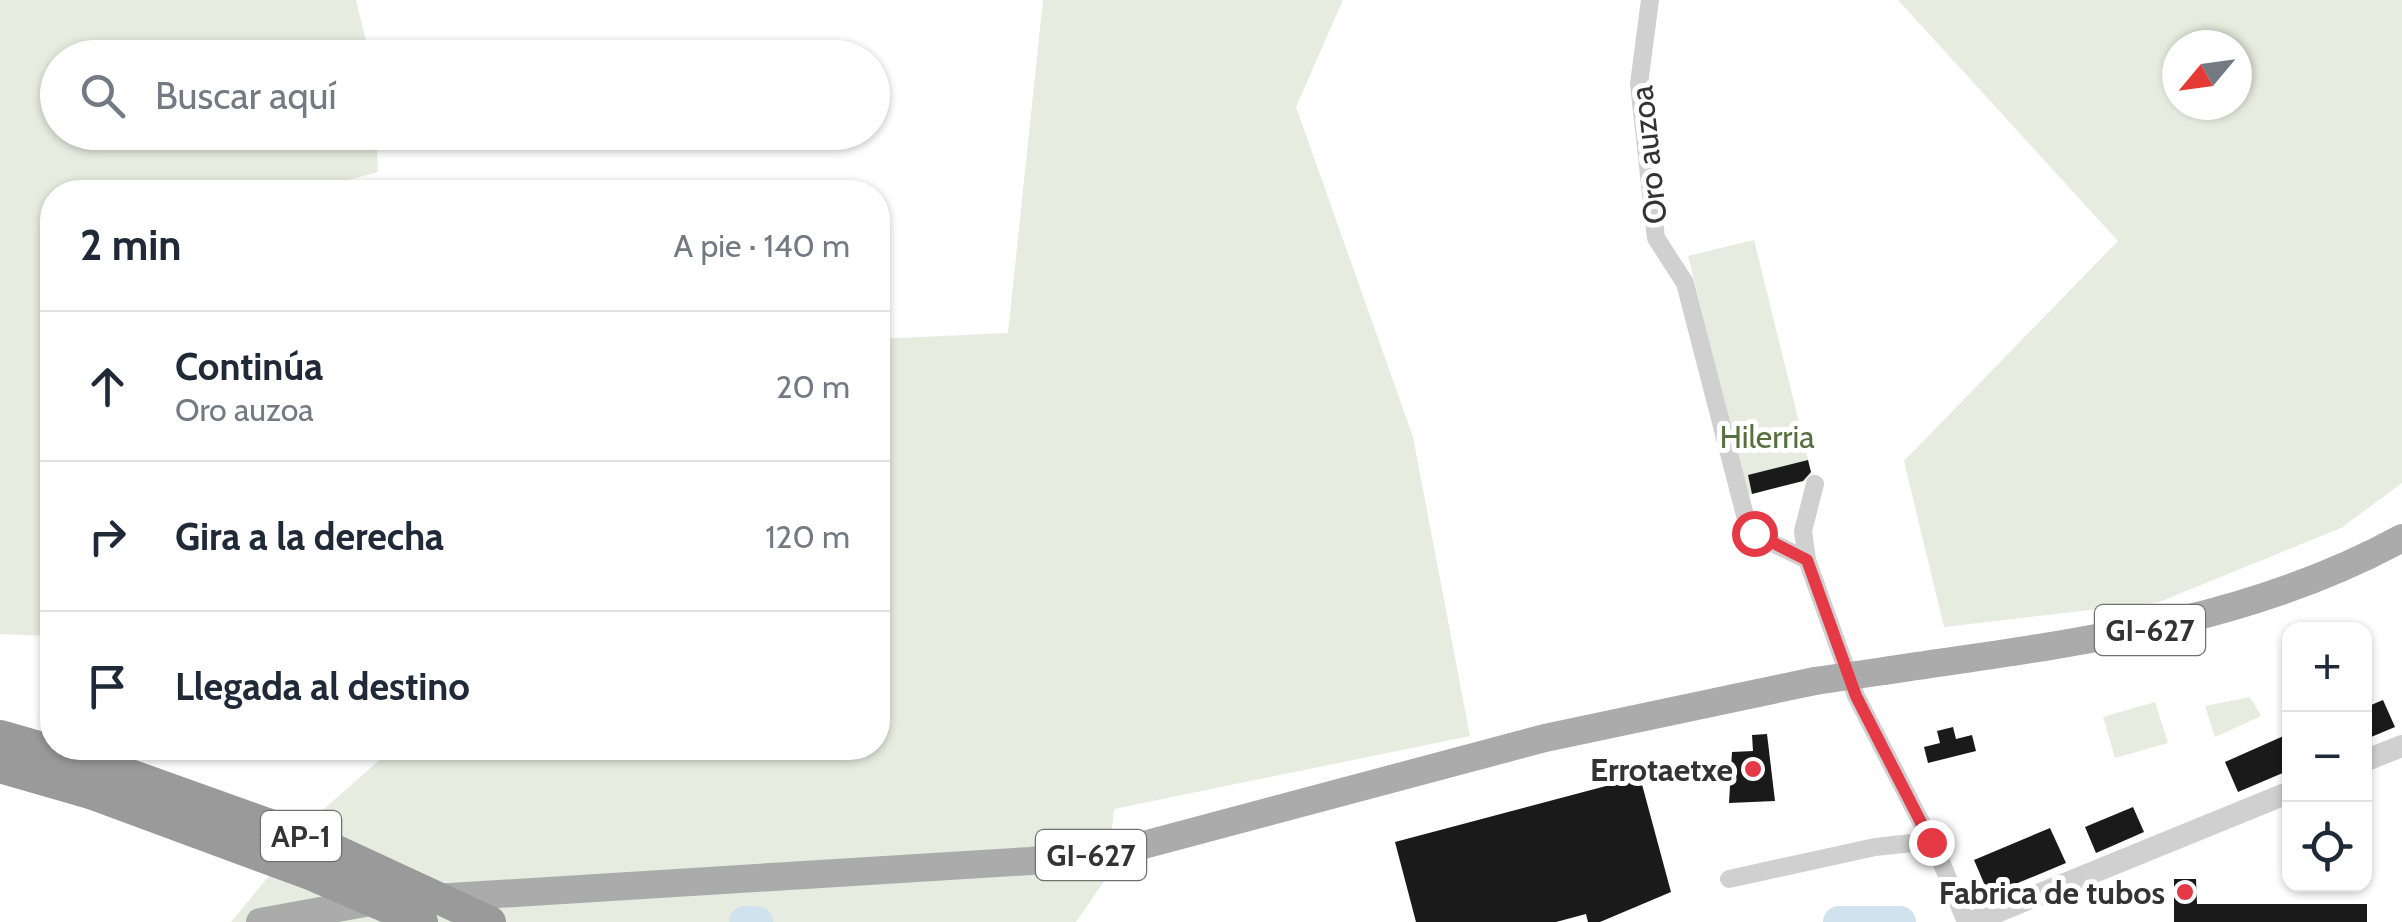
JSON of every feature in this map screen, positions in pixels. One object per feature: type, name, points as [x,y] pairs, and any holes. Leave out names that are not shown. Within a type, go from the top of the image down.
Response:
[{"type":"highway","name":"AP-1","points":[[0,736],[40,754]]},
{"type":"highway","name":"AP-1","points":[[54,760],[422,922]]},
{"type":"highway","name":"AP-1","points":[[0,767],[99,780],[316,841],[490,922]]},
{"type":"main road","name":"GI-627","points":[[260,922],[348,903],[1030,861],[1121,851],[1544,738],[1815,681],[2159,628],[2280,594],[2402,538]]},
{"type":"street","name":"Oro auzoa","points":[[1650,0],[1640,84],[1656,239],[1685,283],[1748,523],[1758,536],[1807,560]]},
{"type":"street","points":[[1815,484],[1804,532],[1807,560],[1856,696],[1969,922],[2282,795]]},
{"type":"street","points":[[2372,758],[2402,746]]},
{"type":"street","points":[[1729,879],[1889,844],[1931,842]]},
{"type":"green space","points":[[0,0],[356,0],[366,40],[40,40],[40,150],[377,150],[378,172],[348,180],[40,180],[40,636],[0,634]]},
{"type":"green space","points":[[1043,0],[1343,0],[1296,107],[1413,437],[1470,736],[1114,809],[1107,877],[1076,922],[231,922],[324,809],[379,760],[890,760],[890,338],[1008,333]]},
{"type":"green space","points":[[1898,0],[2402,0],[2402,483],[2341,528],[2159,602],[1944,627],[1904,461],[2118,241]]},
{"type":"green space","name":"Hilerria","points":[[1754,240],[1813,479],[1748,495],[1688,256]]},
{"type":"green space","points":[[2250,697],[2261,716],[2215,737],[2205,706]]},
{"type":"green space","points":[[2155,702],[2168,743],[2115,758],[2103,717]]},
{"type":"building","points":[[1808,460],[1811,472],[1803,481],[1752,494],[1748,475]]},
{"type":"building","points":[[2383,700],[2395,727],[2372,737],[2372,705]]},
{"type":"building","points":[[1953,727],[1956,739],[1972,735],[1976,751],[1928,763],[1924,747],[1940,743],[1937,731]]},
{"type":"building","name":"Errotaetxe","points":[[1767,734],[1775,801],[1729,803],[1732,752],[1753,751],[1752,735]]},
{"type":"building","points":[[2282,737],[2282,773],[2238,792],[2225,762]]},
{"type":"building","points":[[1640,777],[1671,892],[1600,922],[1588,922],[1586,914],[1556,922],[1416,922],[1395,842]]},
{"type":"building","points":[[2133,807],[2144,832],[2096,853],[2085,827]]},
{"type":"building","points":[[2050,828],[2066,863],[1989,895],[1974,860]]},
{"type":"building","name":"Fabrica de tubos","points":[[2174,879],[2196,879],[2197,904],[2367,904],[2367,922],[2174,922]]},
{"type":"waterway","points":[[745,922],[757,922]]},
{"type":"waterway","points":[[1839,922],[1900,922]]},
{"type":"place","name":"Errotaetxe","points":[[1753,769]]},
{"type":"place","name":"Fabrica de tubos","points":[[2185,892]]},
{"type":"route","points":[[1754,533],[1807,560],[1856,696],[1931,842]]}]
